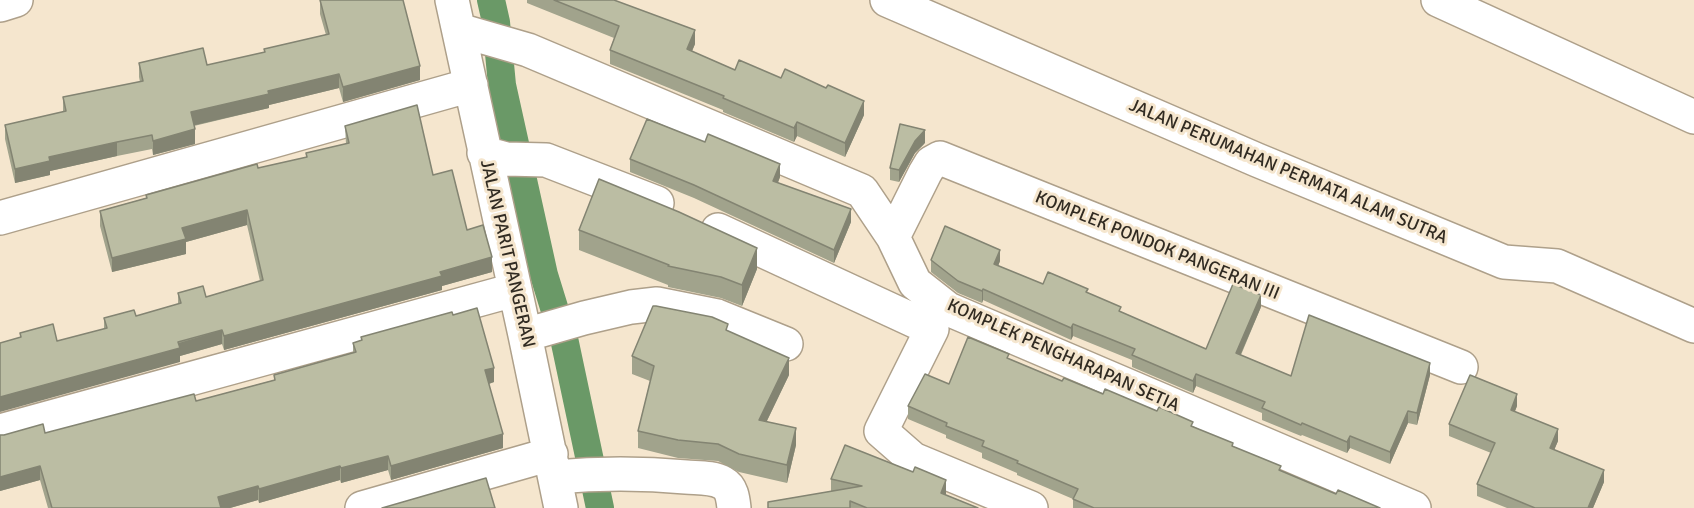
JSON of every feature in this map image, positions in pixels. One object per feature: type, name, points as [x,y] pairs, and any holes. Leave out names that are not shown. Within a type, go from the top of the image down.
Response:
[{"type":"street","points":[[0,5],[16,0]]},
{"type":"street","name":"JALAN PERUMAHAN PERMATA ALAM SUTRA","points":[[887,0],[1257,160],[1504,262],[1557,266],[1694,326]]},
{"type":"street","points":[[1438,0],[1694,117]]},
{"type":"street","name":"KOMPLEK PENGHARAPAN SETIA","points":[[462,22],[862,191],[893,237],[915,283],[948,309],[1414,508]]},
{"type":"street","name":"JALAN PARIT PANGERAN","points":[[462,22],[471,85],[495,156],[514,291],[533,333],[559,479]]},
{"type":"street","points":[[0,218],[471,85]]},
{"type":"street","points":[[495,156],[546,160],[606,182],[691,218],[932,329],[881,431],[913,459],[1031,508]]},
{"type":"street","name":"KOMPLEK PONDOK PANGERAN III","points":[[893,237],[925,173],[931,163],[940,158],[1461,368]]},
{"type":"street","points":[[0,431],[514,291]]},
{"type":"street","points":[[533,333],[584,318],[657,304],[717,316],[786,344]]},
{"type":"street","points":[[362,508],[607,473],[654,474],[724,483],[732,493],[734,508]]},
{"type":"building","points":[[320,0],[403,0],[420,66],[343,87],[339,74],[268,91],[269,94],[191,112],[195,129],[153,141],[152,135],[49,157],[50,161],[15,169],[5,125],[66,111],[63,97],[143,81],[139,63],[203,48],[207,65],[329,34]]},
{"type":"building","points":[[554,0],[614,0],[695,30],[687,49],[735,70],[739,60],[781,78],[785,69],[826,88],[828,85],[864,101],[845,143],[797,122],[794,128],[723,98],[724,96],[610,50],[619,26]]},
{"type":"building","points":[[417,105],[433,175],[452,170],[467,230],[483,225],[492,257],[440,272],[442,276],[224,336],[222,330],[178,342],[180,348],[0,397],[0,343],[21,337],[20,333],[53,324],[57,341],[107,328],[104,318],[134,310],[136,316],[181,303],[178,293],[203,286],[206,297],[263,280],[247,210],[182,228],[186,239],[112,258],[100,211],[147,198],[146,195],[257,164],[258,168],[307,157],[306,153],[349,143],[345,126]]},
{"type":"building","points":[[647,119],[705,142],[708,134],[780,164],[773,181],[851,209],[834,250],[694,185],[630,159]]},
{"type":"building","points":[[900,124],[925,130],[915,141],[899,170],[890,168]]},
{"type":"building","points":[[599,179],[757,248],[742,285],[721,277],[668,266],[579,230]]},
{"type":"building","points":[[945,226],[1000,250],[994,264],[1043,284],[1048,272],[1088,289],[1086,292],[1121,307],[1119,311],[1206,349],[1233,284],[1261,295],[1236,353],[1291,376],[1309,315],[1430,363],[1417,413],[1408,411],[1390,452],[1350,436],[1347,442],[1302,423],[1301,425],[1262,408],[1265,402],[1196,374],[1193,381],[1132,355],[1135,349],[1073,324],[1071,328],[983,289],[982,291],[958,281],[931,260]]},
{"type":"building","points":[[653,306],[712,317],[728,324],[726,330],[789,358],[759,420],[796,428],[787,465],[739,454],[718,444],[678,440],[638,431],[654,366],[632,356]]},
{"type":"building","points":[[477,308],[494,368],[485,370],[503,434],[391,466],[388,456],[341,468],[340,466],[259,489],[258,486],[218,497],[221,508],[52,508],[40,466],[0,477],[0,435],[43,424],[45,433],[194,394],[196,401],[275,380],[274,375],[356,352],[353,343],[362,340],[361,337],[452,312],[453,315]]},
{"type":"building","points":[[968,337],[1009,354],[1007,358],[1062,381],[1064,378],[1103,394],[1105,389],[1157,411],[1159,407],[1193,422],[1191,426],[1233,443],[1232,446],[1281,466],[1279,470],[1336,494],[1338,490],[1380,508],[1094,508],[1073,499],[1078,489],[982,446],[984,441],[946,426],[947,423],[908,406],[925,374],[949,384]]},
{"type":"building","points":[[1470,375],[1517,394],[1511,410],[1558,429],[1550,448],[1604,470],[1588,508],[1535,508],[1477,484],[1495,443],[1449,424]]},
{"type":"building","points":[[845,445],[913,472],[915,467],[946,480],[941,493],[978,508],[867,508],[850,501],[850,508],[768,508],[768,502],[862,486],[831,479]]},
{"type":"building","points":[[486,478],[495,508],[382,508]]},
{"type":"waterway","points":[[491,0],[496,22],[502,85],[544,275],[565,343],[600,508]]}]
